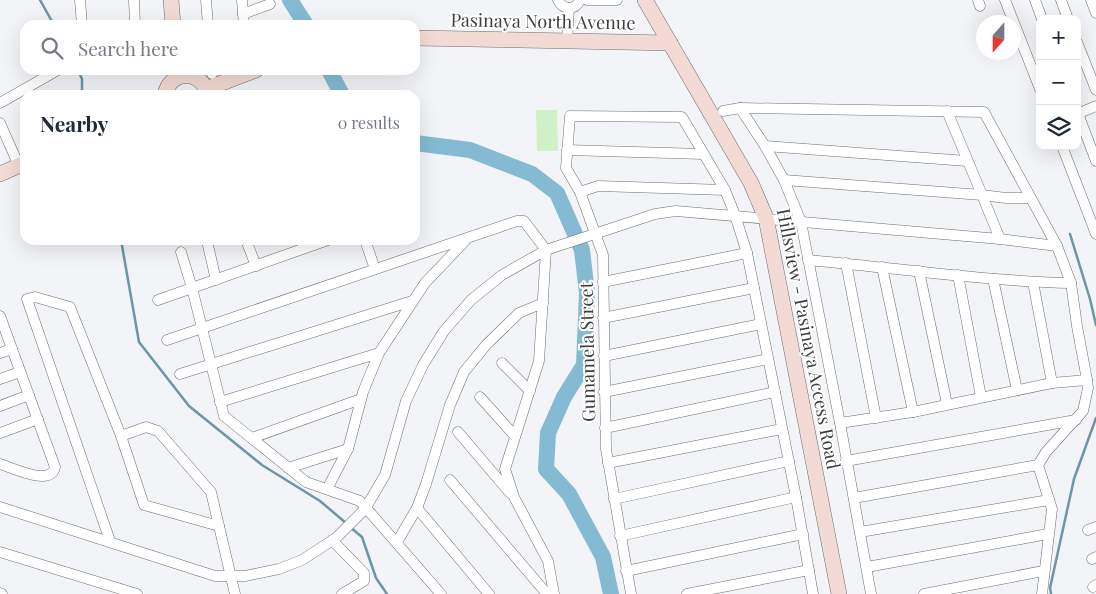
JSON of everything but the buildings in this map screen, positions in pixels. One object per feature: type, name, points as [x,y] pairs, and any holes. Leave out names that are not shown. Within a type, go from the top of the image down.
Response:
[{"type":"street","points":[[80,0],[82,20]]},
{"type":"street","points":[[134,0],[136,20]]},
{"type":"street","points":[[171,0],[173,20]]},
{"type":"street","points":[[206,0],[208,20]]},
{"type":"street","points":[[242,0],[244,20]]},
{"type":"street","points":[[558,0],[562,6],[569,8],[576,6],[580,0]]},
{"type":"street","points":[[586,0],[617,0]]},
{"type":"street","name":"Hillsview - Pasinaya Access Road","points":[[645,0],[752,183],[766,218],[839,594]]},
{"type":"street","points":[[1006,0],[1036,79]]},
{"type":"street","points":[[1035,0],[1041,15]]},
{"type":"street","points":[[1061,0],[1067,15]]},
{"type":"street","points":[[1091,0],[1096,13]]},
{"type":"street","points":[[243,14],[270,4]]},
{"type":"street","points":[[567,41],[569,8]]},
{"type":"street","name":"Pasinaya North Avenue","points":[[420,38],[670,43]]},
{"type":"street","points":[[1081,52],[1096,90]]},
{"type":"street","points":[[23,90],[49,75]]},
{"type":"street","points":[[167,90],[177,75]]},
{"type":"street","points":[[186,75],[200,80],[206,90]]},
{"type":"street","points":[[211,90],[245,75]]},
{"type":"street","points":[[0,103],[20,92]]},
{"type":"street","points":[[1081,112],[1096,106]]},
{"type":"street","points":[[740,108],[765,146],[784,180],[801,222],[871,594]]},
{"type":"street","points":[[723,111],[740,108],[984,112],[1057,246],[1071,283],[1088,388],[1083,411],[1046,452],[1038,465],[854,498]]},
{"type":"street","points":[[947,111],[1000,239]]},
{"type":"street","name":"Gumamela Street","points":[[631,594],[608,463],[605,428],[603,255],[590,235],[580,192],[566,168],[570,116],[682,117],[703,154]]},
{"type":"street","points":[[1081,121],[1096,161]]},
{"type":"street","points":[[0,122],[20,161]]},
{"type":"street","points":[[765,146],[967,161]]},
{"type":"street","points":[[568,150],[703,154],[725,190],[747,253],[796,497],[813,594]]},
{"type":"street","points":[[1064,150],[1096,234]]},
{"type":"street","points":[[0,174],[20,166]]},
{"type":"street","points":[[784,180],[1006,198],[1030,198]]},
{"type":"street","points":[[580,192],[598,186],[725,190]]},
{"type":"street","points":[[0,507],[215,576],[245,576],[278,569],[302,560],[334,539],[365,509],[385,475],[406,401],[423,365],[444,331],[471,300],[502,275],[546,250],[655,214],[676,211],[735,215],[1000,239],[1057,246]]},
{"type":"street","points":[[168,340],[516,221],[524,221],[546,250],[539,361],[504,469],[514,497],[548,561],[554,594]]},
{"type":"street","points":[[327,489],[348,449],[361,400],[379,352],[425,283],[467,238]]},
{"type":"street","points":[[208,245],[216,280]]},
{"type":"street","points":[[248,245],[256,266]]},
{"type":"street","points":[[158,300],[314,245]]},
{"type":"street","points":[[367,245],[375,269]]},
{"type":"street","points":[[181,252],[203,328],[224,416],[306,482],[360,501],[441,594]]},
{"type":"street","points":[[603,282],[747,253]]},
{"type":"street","points":[[808,260],[993,279],[1071,283]]},
{"type":"street","points":[[846,263],[876,418]]},
{"type":"street","points":[[882,267],[913,412]]},
{"type":"street","points":[[919,271],[947,404]]},
{"type":"street","points":[[958,275],[980,397]]},
{"type":"street","points":[[993,279],[1018,390]]},
{"type":"street","points":[[1033,282],[1052,383]]},
{"type":"street","points":[[604,318],[754,288]]},
{"type":"street","points":[[110,541],[27,299],[35,297],[70,307],[121,436],[144,505],[219,526]]},
{"type":"street","points":[[180,374],[413,301]]},
{"type":"street","points":[[397,542],[417,508],[450,405],[464,372],[486,345],[519,313],[543,303]]},
{"type":"street","points":[[0,316],[2,328],[12,349],[55,467],[53,473],[46,477],[0,464]]},
{"type":"street","points":[[604,356],[761,324]]},
{"type":"street","points":[[0,353],[12,349]]},
{"type":"street","points":[[220,402],[379,352]]},
{"type":"street","points":[[604,392],[768,359]]},
{"type":"street","points":[[502,363],[530,391]]},
{"type":"street","points":[[0,379],[20,372]]},
{"type":"street","points":[[840,423],[913,412],[1052,383],[1087,380]]},
{"type":"street","points":[[605,428],[775,392]]},
{"type":"street","points":[[0,406],[29,395]]},
{"type":"street","points":[[480,397],[515,436]]},
{"type":"street","points":[[252,438],[361,400]]},
{"type":"street","points":[[0,433],[38,419]]},
{"type":"street","points":[[846,461],[1076,420]]},
{"type":"street","points":[[121,436],[146,427],[158,430],[211,492],[236,594]]},
{"type":"street","points":[[608,463],[782,429]]},
{"type":"street","points":[[458,432],[514,497]]},
{"type":"street","points":[[288,468],[348,449]]},
{"type":"street","points":[[614,499],[789,461]]},
{"type":"street","points":[[1038,465],[1052,509],[1043,571],[1042,594]]},
{"type":"street","points":[[450,480],[547,594]]},
{"type":"street","points":[[620,536],[796,497]]},
{"type":"street","points":[[860,532],[1049,500]]},
{"type":"street","points":[[417,508],[489,594]]},
{"type":"street","points":[[626,571],[803,534]]},
{"type":"street","points":[[867,567],[1048,534]]},
{"type":"street","points":[[334,539],[364,573],[364,581],[342,594]]},
{"type":"street","points":[[0,552],[137,594]]},
{"type":"street","points":[[687,594],[809,570]]},
{"type":"street","points":[[924,594],[1043,571]]},
{"type":"green space","points":[[536,110],[557,110],[558,151],[537,151]]},
{"type":"waterway","points":[[40,0],[51,20]]},
{"type":"waterway","points":[[290,0],[303,20]]},
{"type":"waterway","points":[[80,75],[82,90]]},
{"type":"waterway","points":[[332,75],[339,90]]},
{"type":"waterway","points":[[420,144],[470,150],[532,174],[557,193],[582,250],[587,293],[584,365],[564,397],[548,433],[546,469],[569,494],[603,557],[611,594]]},
{"type":"waterway","points":[[1070,234],[1096,325]]},
{"type":"waterway","points":[[122,245],[139,342],[189,406],[262,465],[320,501],[346,523]]},
{"type":"waterway","points":[[1051,594],[1050,588],[1074,479],[1096,418]]},
{"type":"waterway","points":[[350,527],[362,537],[376,578],[387,594]]}]
